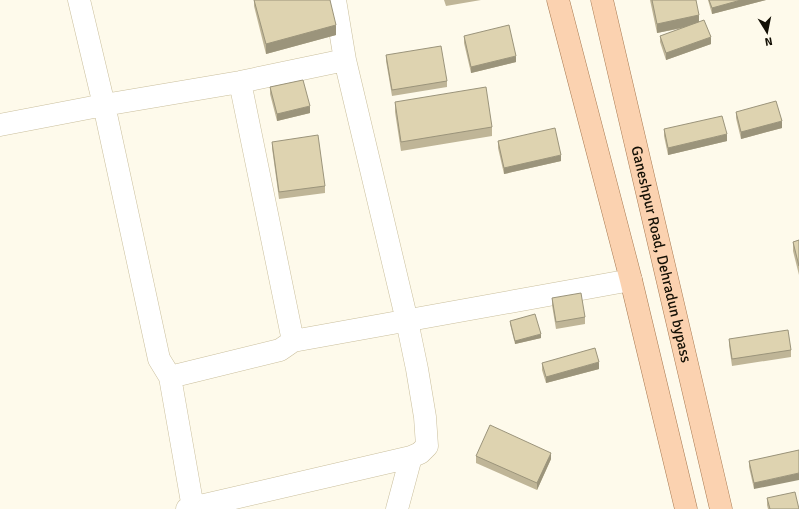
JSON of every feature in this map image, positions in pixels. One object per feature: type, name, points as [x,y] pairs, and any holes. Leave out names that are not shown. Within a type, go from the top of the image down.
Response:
[{"type":"main road","points":[[558,0],[631,280],[686,509]]},
{"type":"main road","name":"Ganeshpur Road, Dehradun bypass","points":[[602,0],[721,509]]},
{"type":"street","points":[[79,0],[104,105],[159,359],[170,377],[190,508],[411,457],[427,446],[425,417],[417,369],[345,60],[334,0]]},
{"type":"street","points":[[0,125],[104,105],[240,82],[345,60]]},
{"type":"street","points":[[240,82],[293,341]]},
{"type":"street","points":[[170,377],[280,350],[293,341],[406,322],[631,280]]},
{"type":"street","points":[[397,509],[411,457]]},
{"type":"building","points":[[254,0],[330,0],[336,25],[266,44]]},
{"type":"building","points":[[652,0],[696,0],[699,15],[657,24]]},
{"type":"building","points":[[709,0],[741,0],[712,8]]},
{"type":"building","points":[[704,20],[711,37],[666,53],[660,36]]},
{"type":"building","points":[[509,25],[516,56],[471,67],[464,36]]},
{"type":"building","points":[[441,46],[447,81],[392,90],[386,55]]},
{"type":"building","points":[[303,80],[310,106],[277,114],[270,87]]},
{"type":"building","points":[[486,87],[492,127],[401,142],[395,102]]},
{"type":"building","points":[[776,101],[782,121],[741,132],[736,112]]},
{"type":"building","points":[[722,116],[727,134],[668,148],[664,129]]},
{"type":"building","points":[[555,128],[561,155],[504,168],[498,141]]},
{"type":"building","points":[[318,135],[325,186],[279,192],[272,142]]},
{"type":"building","points":[[799,240],[799,266],[793,242]]},
{"type":"building","points":[[581,293],[585,317],[556,322],[552,298]]},
{"type":"building","points":[[535,314],[541,334],[515,341],[510,321]]},
{"type":"building","points":[[788,330],[791,350],[732,359],[729,339]]},
{"type":"building","points":[[595,348],[599,362],[546,377],[542,363]]},
{"type":"building","points":[[490,425],[551,453],[537,483],[476,456]]},
{"type":"building","points":[[799,450],[799,473],[754,483],[749,461]]},
{"type":"building","points":[[795,492],[799,509],[770,509],[767,498]]}]
